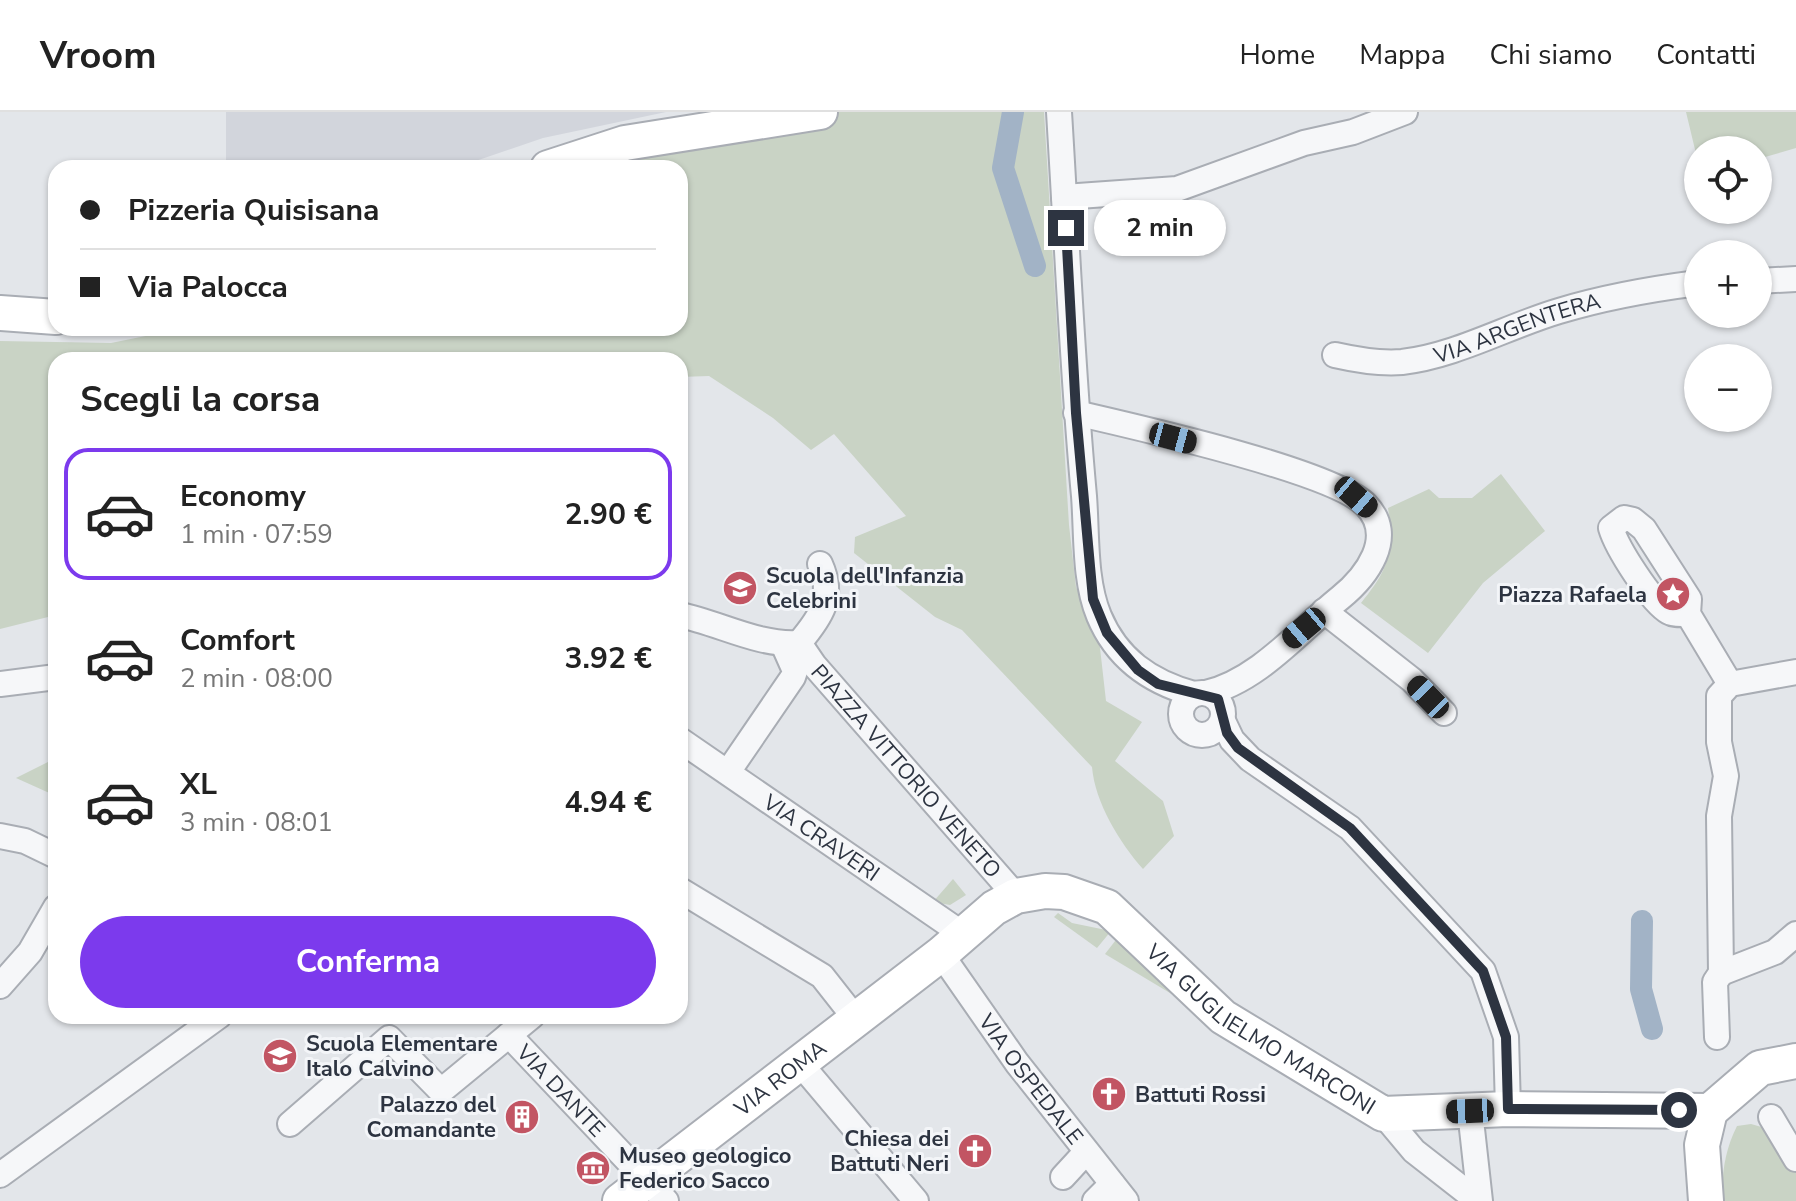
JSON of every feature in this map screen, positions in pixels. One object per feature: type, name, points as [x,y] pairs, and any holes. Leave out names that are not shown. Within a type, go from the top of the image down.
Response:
[{"type":"main road","points":[[574,160],[638,140],[820,112]]},
{"type":"main road","points":[[0,313],[48,316]]},
{"type":"main road","name":"VIA GUGLIELMO MARCONI","points":[[952,944],[994,908],[1016,896],[1064,892],[1107,907],[1223,1017],[1383,1114],[1508,1109],[1710,1111]]},
{"type":"main road","name":"VIA ROMA","points":[[620,1201],[656,1190],[798,1061],[952,944]]},
{"type":"main road","points":[[1706,1201],[1702,1145],[1710,1111],[1760,1068],[1796,1061]]},
{"type":"street","points":[[1059,112],[1076,413],[1093,599],[1107,633],[1138,670],[1158,684],[1193,700],[1218,699],[1232,740],[1250,759],[1350,828],[1483,971],[1506,1037],[1508,1109]]},
{"type":"street","points":[[1064,197],[1177,189],[1304,143],[1353,132],[1405,112]]},
{"type":"street","points":[[1772,280],[1796,279]]},
{"type":"street","name":"VIA ARGENTERA","points":[[1335,355],[1370,362],[1404,362],[1482,340],[1558,311],[1640,290],[1684,285]]},
{"type":"street","points":[[1076,413],[1287,469],[1356,497],[1368,507],[1376,521],[1379,537],[1376,552],[1356,586],[1244,678],[1193,700]]},
{"type":"street","name":"PIAZZA VITTORIO VENETO","points":[[820,564],[826,578],[827,601],[820,617],[791,643],[814,665],[1016,896]]},
{"type":"street","points":[[1324,611],[1412,680],[1444,713]]},
{"type":"street","points":[[1688,614],[1730,684]]},
{"type":"street","points":[[688,617],[791,643],[793,677],[728,772]]},
{"type":"street","points":[[1717,1037],[1715,982],[1721,973],[1722,872],[1719,816],[1726,776],[1716,709],[1719,696],[1730,684],[1796,672]]},
{"type":"street","points":[[0,684],[48,678]]},
{"type":"street","points":[[1203,736],[1214,732],[1244,678]]},
{"type":"street","points":[[1193,700],[1188,730],[1226,752],[1250,759]]},
{"type":"street","name":"VIA CRAVERI","points":[[688,745],[728,772],[952,944]]},
{"type":"street","points":[[0,836],[25,841],[48,852]]},
{"type":"street","points":[[688,896],[822,976],[855,1018]]},
{"type":"street","points":[[0,986],[30,952],[48,921]]},
{"type":"street","points":[[1721,973],[1775,952],[1796,934]]},
{"type":"street","name":"VIA OSPEDALE","points":[[952,944],[989,1024],[1119,1192]]},
{"type":"street","points":[[0,1175],[208,1024]]},
{"type":"street","points":[[290,1124],[389,1038],[441,1091],[522,1024]]},
{"type":"street","name":"VIA DANTE","points":[[509,1035],[656,1190]]},
{"type":"street","points":[[798,1061],[916,1201]]},
{"type":"street","points":[[1470,1111],[1479,1201]]},
{"type":"street","points":[[1383,1114],[1414,1151],[1479,1201]]},
{"type":"street","points":[[1771,1117],[1796,1159]]},
{"type":"street","points":[[1063,1177],[1086,1152]]},
{"type":"street","points":[[1095,1201],[1119,1192]]},
{"type":"shaded area","points":[[226,112],[666,112],[543,138],[478,160],[226,160]]},
{"type":"green space","points":[[759,112],[1044,112],[1069,525],[1076,587],[1099,639],[1106,701],[1142,722],[1115,761],[1163,801],[1174,836],[1143,869],[1103,808],[1092,767],[962,630],[935,617],[854,553],[855,537],[906,516],[834,434],[811,450],[773,418],[709,376],[688,377],[688,352],[48,352],[48,617],[0,629],[0,341],[111,343],[146,336],[688,336],[688,160],[636,160],[759,135]]},
{"type":"green space","points":[[1686,112],[1796,112],[1796,148],[1772,155],[1772,136],[1692,136]]},
{"type":"green space","points":[[1501,474],[1545,531],[1483,583],[1428,653],[1361,603],[1378,580],[1387,560],[1391,537],[1388,508],[1429,489],[1439,498],[1472,498]]},
{"type":"green space","points":[[48,762],[48,792],[16,778]]},
{"type":"green space","points":[[953,879],[966,895],[950,905],[933,902]]},
{"type":"green space","points":[[1058,913],[1072,923],[1111,931],[1097,948],[1054,917]]},
{"type":"green space","points":[[1119,936],[1190,1005],[1105,954]]},
{"type":"green space","points":[[1751,1124],[1765,1128],[1796,1168],[1796,1201],[1723,1201],[1723,1172],[1729,1144],[1737,1126]]},
{"type":"waterway","points":[[1013,112],[1003,168],[1035,266]]},
{"type":"waterway","points":[[1642,921],[1641,989],[1652,1029]]},
{"type":"place","name":"Scuola dell'Infanzia Celebrini","points":[[740,588]]},
{"type":"place","name":"Piazza Rafaela","points":[[1673,594]]},
{"type":"place","name":"Scuola Elementare Italo Calvino","points":[[280,1056]]},
{"type":"place","name":"Battuti Rossi","points":[[1109,1094]]},
{"type":"place","name":"Palazzo del Comandante","points":[[522,1117]]},
{"type":"place","name":"Chiesa dei Battuti Neri","points":[[975,1151]]},
{"type":"place","name":"Museo geologico Federico Sacco","points":[[593,1168]]},
{"type":"route","points":[[1066,228],[1076,413],[1091,587],[1098,615],[1107,633],[1138,670],[1158,684],[1194,694],[1206,693],[1218,699],[1224,710],[1223,721],[1227,733],[1238,748],[1350,828],[1461,943],[1483,971],[1506,1037],[1508,1109],[1679,1110]]}]
